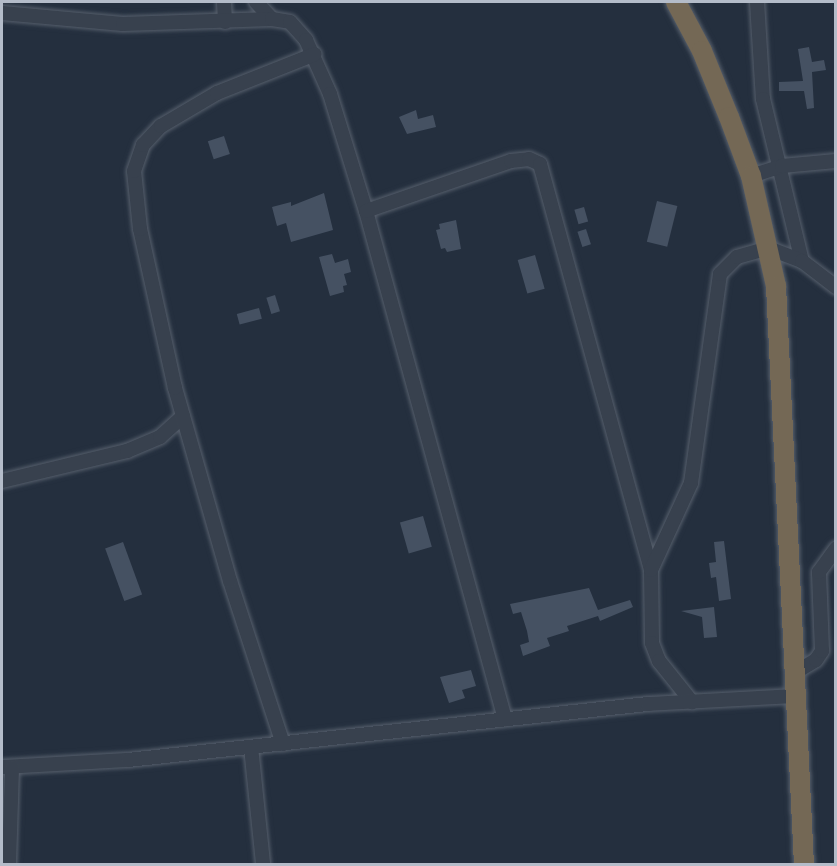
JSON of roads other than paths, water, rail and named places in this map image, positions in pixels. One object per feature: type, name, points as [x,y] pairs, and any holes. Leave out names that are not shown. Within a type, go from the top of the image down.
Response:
[{"type":"highway","points":[[676,2],[702,51],[751,176],[778,301],[804,864]]},
{"type":"street","points":[[224,2],[225,22]]},
{"type":"street","points":[[256,2],[272,19]]},
{"type":"street","points":[[757,2],[763,99],[782,166],[802,261]]},
{"type":"street","points":[[2,13],[123,24],[272,19],[290,22],[315,54],[366,211],[504,719]]},
{"type":"street","points":[[283,744],[233,591],[183,416],[140,229],[134,185],[139,152],[161,126],[201,102],[315,54]]},
{"type":"street","points":[[366,211],[510,161],[529,159],[540,164],[651,570],[656,654],[692,702]]},
{"type":"street","points":[[751,176],[782,166],[836,160]]},
{"type":"street","points":[[651,570],[691,483],[720,274],[737,257],[768,248],[802,261],[836,287]]},
{"type":"street","points":[[2,482],[127,451],[160,437],[183,416]]},
{"type":"street","points":[[796,672],[816,660],[822,651],[819,572],[836,549]]},
{"type":"street","points":[[9,864],[7,767],[283,744],[504,719],[692,702],[797,696]]},
{"type":"street","points":[[251,747],[263,864]]}]
